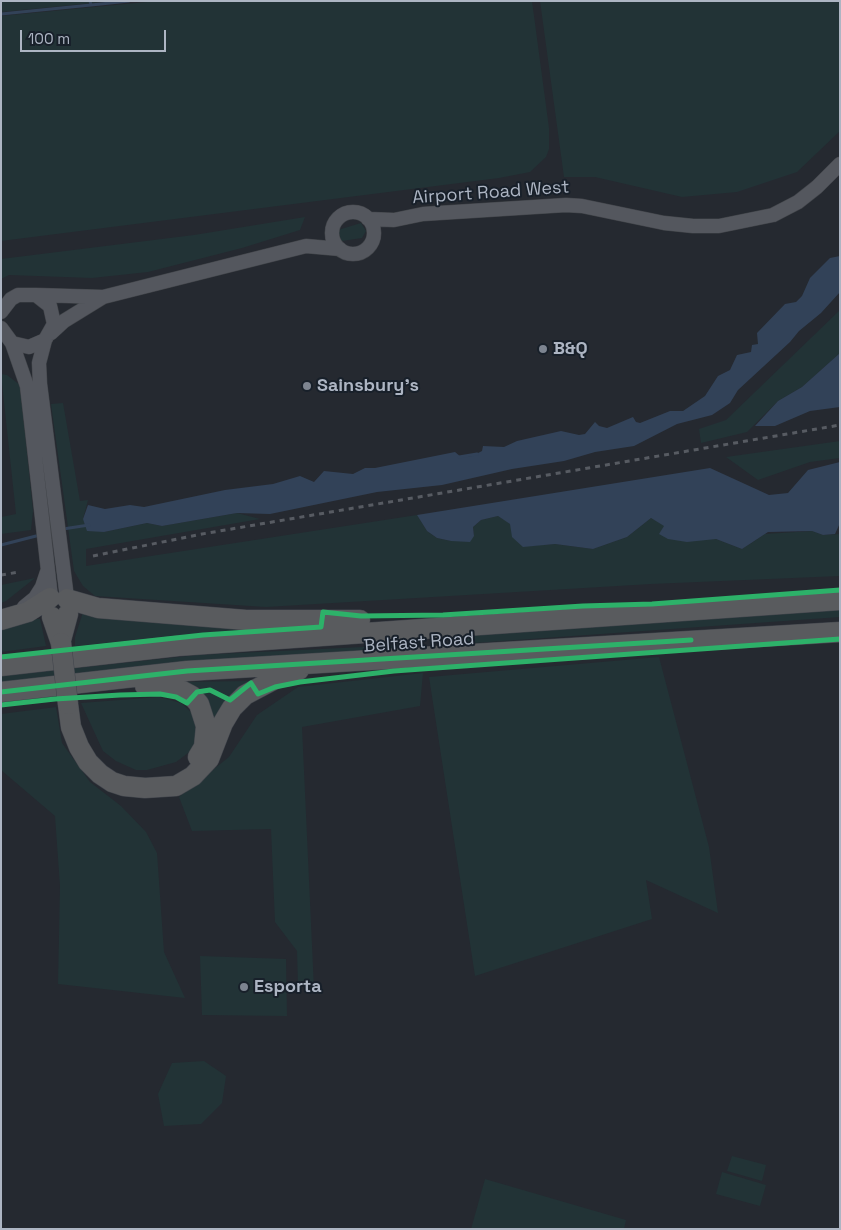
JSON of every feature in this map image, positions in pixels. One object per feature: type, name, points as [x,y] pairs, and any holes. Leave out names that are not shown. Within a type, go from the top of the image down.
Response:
[{"type":"highway","name":"Belfast Road","points":[[1,666],[178,646],[840,600]]},
{"type":"highway","points":[[2,620],[59,604],[246,620],[387,620],[436,628]]},
{"type":"highway","points":[[59,604],[61,641],[71,727],[79,747],[88,762],[100,774],[112,782],[124,786],[157,788],[176,786],[193,776],[209,759],[223,723],[232,708],[244,695],[279,677],[327,663]]},
{"type":"highway","name":"Belfast Road","points":[[1,692],[187,671],[437,657],[486,651],[840,632]]},
{"type":"highway","points":[[99,680],[144,686],[170,686],[186,692],[199,704],[206,726],[204,747],[190,765],[157,788]]},
{"type":"street","name":"Airport Road West","points":[[368,219],[394,220],[422,214],[566,205],[582,206],[693,226],[744,222],[773,215],[798,202],[823,182],[840,164]]},
{"type":"street","points":[[348,212],[363,214],[374,231],[373,238],[368,247],[358,253],[345,252],[332,239],[333,226],[336,219],[348,212]]},
{"type":"street","name":"Airport Road West","points":[[373,238],[394,220]]},
{"type":"street","points":[[306,246],[333,226]]},
{"type":"street","points":[[1,312],[6,300],[18,294],[104,297],[306,246],[340,249]]},
{"type":"street","points":[[36,295],[50,306],[53,315],[39,363],[59,604]]},
{"type":"street","points":[[5,336],[29,347],[48,336],[64,321],[104,297]]},
{"type":"street","points":[[2,620],[24,608],[42,588],[49,566],[52,531],[26,386],[5,336]]},
{"type":"street","points":[[49,566],[59,604]]},
{"type":"shaded area","points":[[1,1],[113,1],[1,12]]},
{"type":"shaded area","points":[[157,1],[532,1],[549,128],[549,149],[546,157],[530,172],[499,178],[1,241],[1,16]]},
{"type":"shaded area","points":[[540,1],[840,1],[840,131],[797,172],[737,192],[682,197],[595,177],[564,177]]},
{"type":"shaded area","points":[[305,217],[300,230],[242,248],[148,272],[92,278],[9,275],[1,279],[1,259],[194,235]]},
{"type":"shaded area","points":[[361,223],[366,231],[362,238],[342,241],[340,239],[338,230]]},
{"type":"shaded area","points":[[840,310],[840,353],[802,387],[778,401],[747,432],[701,443],[699,429],[726,420]]},
{"type":"shaded area","points":[[1,374],[7,375],[20,385],[33,511],[31,530],[1,534],[1,517],[16,514]]},
{"type":"shaded area","points":[[63,403],[80,501],[88,500],[83,519],[104,532],[147,523],[162,526],[237,513],[260,519],[86,549],[86,566],[417,515],[427,531],[437,538],[451,541],[474,536],[473,527],[481,520],[498,516],[511,524],[523,546],[555,544],[593,549],[627,537],[651,518],[665,526],[660,533],[716,539],[742,549],[765,534],[812,531],[823,535],[840,534],[840,576],[651,584],[266,607],[95,596],[83,586],[74,571],[51,404]]},
{"type":"shaded area","points":[[840,441],[840,458],[810,462],[758,480],[726,457]]},
{"type":"shaded area","points":[[35,578],[6,601],[1,603],[1,585]]},
{"type":"shaded area","points":[[840,610],[840,617],[460,644],[450,643],[453,637]]},
{"type":"shaded area","points":[[83,612],[274,626],[75,646],[75,637]]},
{"type":"shaded area","points":[[40,619],[46,646],[1,652],[1,627]]},
{"type":"shaded area","points":[[425,644],[424,646],[281,656],[1,683],[1,676],[197,655]]},
{"type":"shaded area","points":[[659,657],[709,847],[718,913],[646,880],[652,919],[475,976],[429,677]]},
{"type":"shaded area","points":[[423,673],[420,706],[302,727],[314,989],[298,985],[297,951],[275,922],[271,829],[192,831],[179,797],[229,757],[257,715],[298,687]]},
{"type":"shaded area","points":[[249,681],[234,694],[213,742],[179,682]]},
{"type":"shaded area","points":[[159,697],[181,703],[192,713],[198,733],[192,750],[176,762],[147,770],[136,770],[116,761],[103,751],[81,703]]},
{"type":"shaded area","points":[[56,707],[62,743],[90,782],[121,806],[146,832],[157,853],[164,952],[185,998],[58,984],[60,886],[55,816],[1,770],[1,714]]},
{"type":"shaded area","name":"Esporta","points":[[200,956],[286,959],[287,1016],[202,1015]]},
{"type":"shaded area","points":[[204,1061],[226,1076],[222,1103],[201,1124],[164,1126],[158,1094],[172,1063]]},
{"type":"shaded area","points":[[732,1156],[766,1165],[762,1181],[727,1171]]},
{"type":"shaded area","points":[[722,1172],[766,1185],[760,1206],[716,1194]]},
{"type":"shaded area","points":[[485,1179],[626,1220],[624,1229],[471,1229]]},
{"type":"water","points":[[840,256],[840,292],[821,313],[799,331],[790,342],[738,390],[730,403],[712,415],[677,424],[634,446],[595,452],[564,461],[512,469],[442,485],[377,492],[270,514],[237,513],[162,526],[147,523],[104,532],[87,531],[83,519],[88,505],[105,509],[130,505],[144,507],[225,490],[273,484],[300,476],[314,482],[324,471],[353,474],[365,468],[375,468],[455,452],[461,457],[472,456],[482,451],[483,446],[504,447],[517,441],[561,431],[579,435],[585,434],[595,422],[599,426],[607,428],[633,417],[636,422],[640,423],[670,411],[683,411],[705,396],[718,376],[730,370],[737,355],[751,352],[752,345],[758,344],[757,333],[785,304],[796,302],[802,296],[810,278],[830,258]]},
{"type":"water","points":[[840,353],[840,407],[810,411],[775,426],[755,426],[778,401],[802,387]]},
{"type":"water","points":[[840,462],[840,523],[835,534],[823,535],[812,531],[768,532],[742,549],[716,539],[687,542],[668,539],[659,534],[664,526],[651,518],[627,537],[593,549],[555,544],[523,547],[512,537],[510,524],[498,516],[481,520],[473,527],[474,536],[470,542],[451,541],[437,538],[427,531],[417,515],[710,468],[769,495],[788,493],[808,470]]},
{"type":"waterway","points":[[1,14],[91,5],[90,1]]},
{"type":"waterway","points":[[91,5],[129,1]]},
{"type":"waterway","points":[[459,457],[477,454]]},
{"type":"waterway","points":[[63,529],[89,525]]},
{"type":"waterway","points":[[1,545],[40,535]]},
{"type":"railway","points":[[93,556],[202,534],[840,425]]},
{"type":"railway","points":[[1,575],[19,572]]},
{"type":"cycle path","points":[[1,657],[203,635],[321,627],[323,612],[361,616],[443,615],[583,606],[652,604],[840,590]]},
{"type":"cycle path","points":[[1,705],[55,699],[160,694],[176,697],[187,703],[197,692],[210,690],[230,700],[251,683],[258,694],[275,687],[300,682],[394,671],[840,639]]},
{"type":"cycle path","points":[[1,692],[187,671],[691,640]]},
{"type":"place","name":"B&Q","points":[[543,349]]},
{"type":"place","name":"Sainsbury's","points":[[307,386]]},
{"type":"place","name":"Esporta","points":[[244,987]]}]
